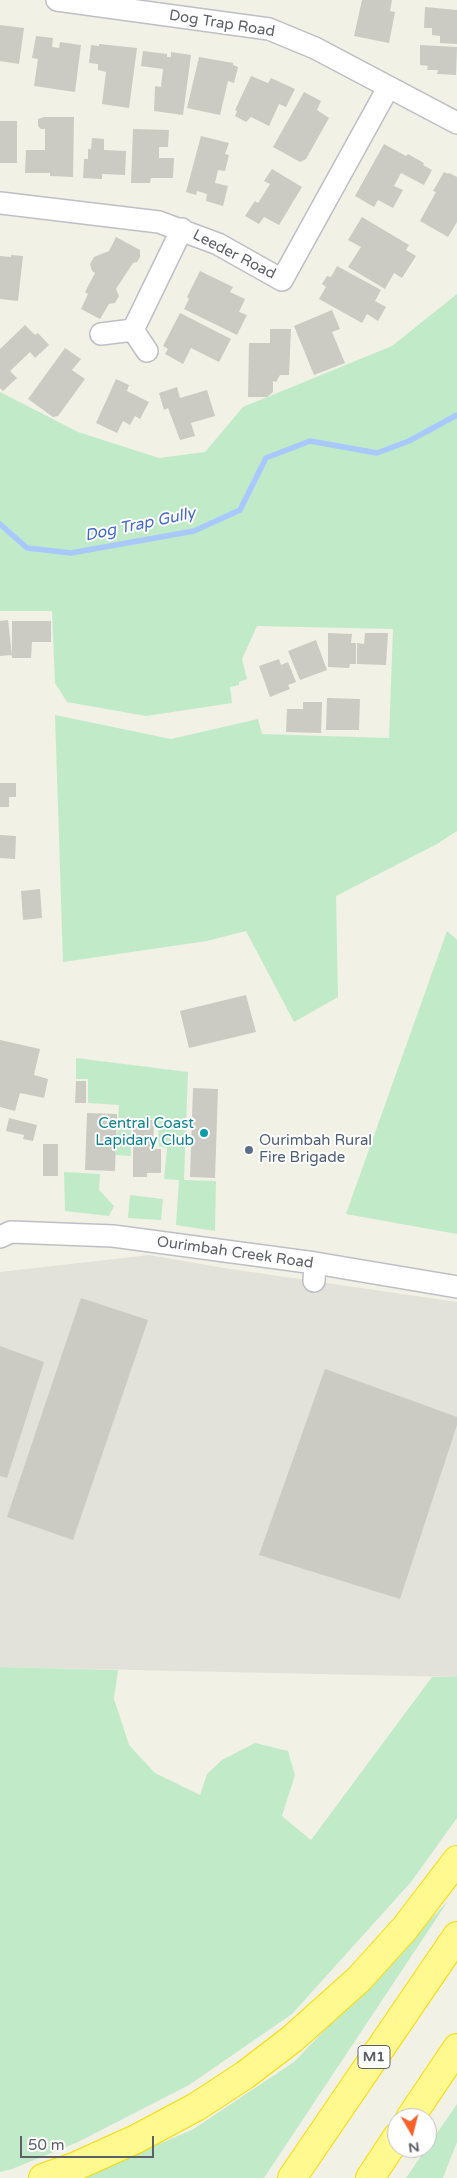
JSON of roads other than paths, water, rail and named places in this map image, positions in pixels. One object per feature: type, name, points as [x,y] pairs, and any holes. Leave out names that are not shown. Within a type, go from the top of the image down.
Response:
[{"type":"highway","points":[[43,2178],[74,2167],[136,2139],[196,2107],[245,2075],[284,2045],[359,1979],[405,1928],[457,1860]]},
{"type":"highway","name":"M1","points":[[292,2178],[457,1936]]},
{"type":"highway","points":[[417,2108],[457,2048]]},
{"type":"highway","points":[[370,2178],[387,2152]]},
{"type":"street","name":"Dog Trap Road","points":[[57,0],[269,29],[308,45],[457,123]]},
{"type":"street","name":"Leeder Road","points":[[0,203],[159,222],[218,244],[282,280],[388,88]]},
{"type":"street","points":[[133,330],[182,229]]},
{"type":"street","points":[[101,334],[133,330]]},
{"type":"street","points":[[133,330],[147,351]]},
{"type":"street","name":"Ourimbah Creek Road","points":[[4,1232],[113,1236],[200,1256],[314,1272],[457,1287]]},
{"type":"waterway","name":"Dog Trap Gully","points":[[0,524],[27,548],[71,553],[194,531],[240,510],[266,458],[310,441],[377,453],[409,441],[457,415]]},
{"type":"place","name":"Central Coast Lapidary Club","points":[[204,1133]]},
{"type":"place","name":"Ourimbah Rural Fire Brigade","points":[[249,1150]]}]
